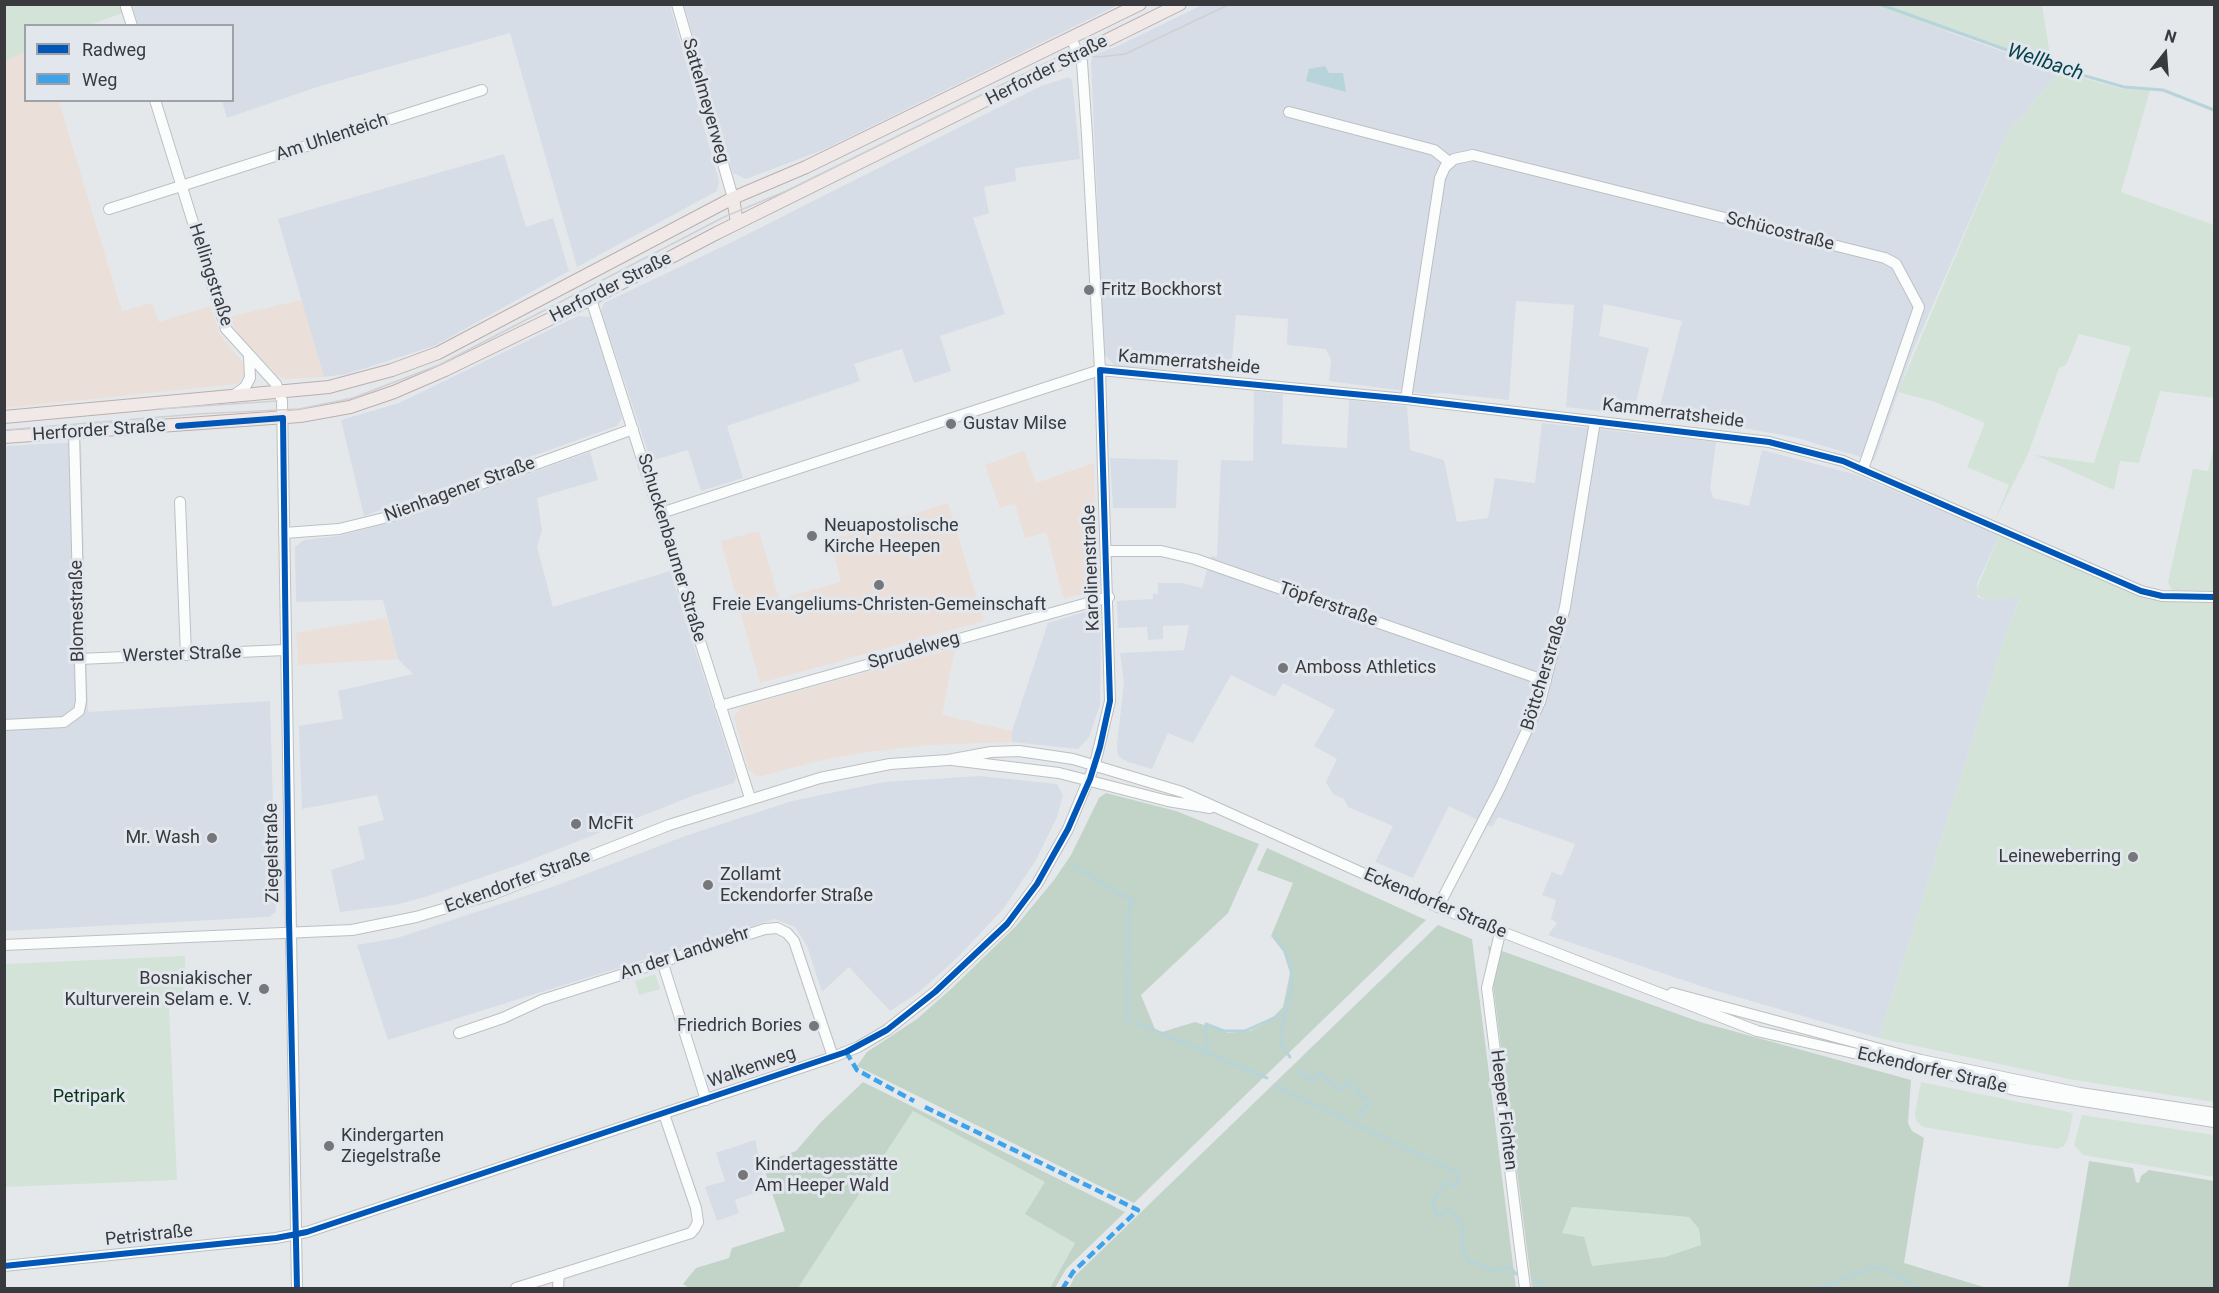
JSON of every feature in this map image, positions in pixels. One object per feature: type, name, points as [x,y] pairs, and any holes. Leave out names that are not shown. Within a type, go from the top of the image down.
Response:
[{"type":"main road","name":"Herforder Straße","points":[[4,417],[351,383],[438,353],[733,198],[806,168],[1140,4]]},
{"type":"main road","name":"Herforder Straße","points":[[4,437],[283,418],[333,411],[394,392],[445,370],[591,299],[1180,4]]},
{"type":"main road","points":[[733,198],[737,224]]},
{"type":"street","name":"Sattelmeyerweg","points":[[677,4],[733,198]]},
{"type":"street","points":[[126,7],[131,24]]},
{"type":"street","name":"Karolinenstraße","points":[[1071,38],[1080,55],[1086,114],[1100,370],[1108,597],[1110,701],[1095,764]]},
{"type":"street","name":"Am Uhlenteich","points":[[182,187],[482,90]]},
{"type":"street","name":"Hellingstraße","points":[[156,102],[226,329],[280,391]]},
{"type":"street","points":[[1289,112],[1434,150],[1449,162],[1440,178],[1406,399]]},
{"type":"street","name":"Schücostraße","points":[[1449,162],[1466,154],[1480,156],[1875,256],[1896,264],[1919,307],[1863,469]]},
{"type":"street","points":[[109,209],[182,187]]},
{"type":"street","name":"Schuckenbaumer Straße","points":[[591,299],[750,798]]},
{"type":"street","points":[[234,395],[250,378],[249,356]]},
{"type":"street","name":"Kammerratsheide","points":[[661,513],[1100,370],[1406,399],[1770,442],[1835,458],[2098,573],[2162,596],[2214,597]]},
{"type":"street","name":"Ziegelstraße","points":[[280,391],[283,418],[289,933],[297,1288]]},
{"type":"street","name":"Böttcherstraße","points":[[1438,907],[1520,748],[1546,681],[1565,607],[1595,421]]},
{"type":"street","name":"Nienhagener Straße","points":[[284,533],[339,529],[393,516],[633,429]]},
{"type":"street","name":"Blomestraße","points":[[4,725],[64,722],[73,718],[79,711],[81,701],[74,433]]},
{"type":"street","points":[[180,502],[186,655]]},
{"type":"street","name":"Töpferstraße","points":[[1106,551],[1161,551],[1195,559],[1546,681]]},
{"type":"street","name":"Sprudelweg","points":[[720,705],[1108,597]]},
{"type":"street","name":"Werster Straße","points":[[79,659],[285,650]]},
{"type":"street","name":"Eckendorfer Straße","points":[[4,945],[352,930],[462,905],[669,825],[750,798],[850,770],[948,760],[972,754],[1018,751],[1062,756],[1095,764],[1182,792],[1500,933],[1657,990],[1713,1016],[1773,1035],[2015,1090],[2214,1122]]},
{"type":"street","name":"Eckendorfer Straße","points":[[948,760],[1036,769],[1090,779],[1168,801],[1217,809]]},
{"type":"street","name":"Walkenweg","points":[[296,1233],[664,1114],[858,1047],[893,1025],[935,992],[1007,924],[1049,866],[1095,764]]},
{"type":"street","name":"An der Landwehr","points":[[459,1032],[503,1018],[542,1000],[662,961],[765,929],[782,930],[794,941],[832,1057]]},
{"type":"street","name":"Heeper Fichten","points":[[1500,933],[1487,988],[1525,1288]]},
{"type":"street","points":[[662,961],[706,1100]]},
{"type":"street","name":"Eckendorfer Straße","points":[[1657,990],[1702,1000],[1921,1060],[2080,1093],[2214,1113]]},
{"type":"street","points":[[516,1288],[691,1233],[698,1222],[696,1208],[664,1114]]},
{"type":"street","name":"Petristraße","points":[[4,1266],[276,1238],[296,1233]]},
{"type":"street","points":[[558,1288],[559,1274]]},
{"type":"shaded area","points":[[144,4],[670,5],[719,181],[717,191],[577,267],[510,33],[320,86],[227,118],[222,102],[234,102],[234,24],[138,24],[133,9]]},
{"type":"shaded area","points":[[684,4],[1118,5],[823,150],[746,179],[733,173]]},
{"type":"shaded area","points":[[1871,4],[2060,72],[2008,132],[1912,353],[1874,461],[1794,437],[1714,423],[1657,417],[1682,321],[1604,304],[1599,336],[1649,348],[1633,415],[1566,407],[1574,305],[1516,301],[1509,400],[1443,393],[1427,394],[1329,381],[1331,360],[1326,349],[1287,345],[1288,319],[1236,315],[1231,371],[1122,367],[1114,365],[1104,354],[1091,61],[1094,55],[1120,45],[1202,5]]},
{"type":"shaded area","points":[[24,52],[24,102],[59,102],[122,311],[152,303],[159,322],[210,306],[221,336],[244,364],[244,376],[237,384],[5,408],[5,61]]},
{"type":"shaded area","points":[[1069,77],[1072,80],[1080,159],[1015,168],[1016,181],[984,187],[989,213],[973,218],[1005,314],[940,336],[951,371],[914,383],[902,349],[854,364],[860,381],[727,426],[743,478],[701,491],[688,450],[651,461],[601,311],[604,303],[732,242],[1041,86]]},
{"type":"shaded area","points":[[504,154],[526,227],[553,218],[569,271],[434,346],[347,374],[324,377],[278,219]]},
{"type":"shaded area","points":[[302,300],[324,377],[286,379],[278,376],[239,335],[228,317]]},
{"type":"shaded area","points":[[578,316],[591,317],[622,418],[617,426],[364,516],[341,420],[399,403]]},
{"type":"shaded area","points":[[1254,391],[1283,394],[1282,444],[1347,448],[1349,400],[1407,406],[1410,450],[1444,460],[1457,522],[1488,518],[1495,478],[1535,483],[1542,423],[1716,442],[1710,488],[1713,498],[1749,506],[1762,450],[1854,474],[1999,535],[1977,584],[1977,597],[1985,600],[2020,597],[2006,633],[1879,1038],[1713,990],[1548,935],[1557,923],[1551,919],[1556,900],[1542,895],[1552,872],[1562,876],[1575,844],[1498,817],[1492,827],[1449,806],[1413,878],[1375,862],[1393,826],[1348,807],[1344,799],[1333,794],[1326,782],[1337,759],[1314,746],[1335,710],[1283,683],[1275,697],[1231,675],[1193,743],[1168,733],[1152,769],[1128,762],[1118,756],[1117,745],[1124,682],[1120,653],[1184,650],[1189,625],[1163,626],[1163,639],[1148,640],[1147,627],[1118,628],[1117,601],[1153,599],[1153,594],[1158,594],[1158,583],[1182,583],[1202,588],[1211,556],[1217,557],[1221,460],[1253,461]]},
{"type":"shaded area","points":[[81,442],[88,712],[270,701],[276,912],[269,917],[5,931],[5,446]]},
{"type":"shaded area","points":[[1024,451],[1036,483],[1094,463],[1098,574],[1093,591],[1064,599],[1046,532],[1025,538],[1015,504],[1000,508],[985,465]]},
{"type":"shaded area","points":[[590,452],[598,480],[537,498],[542,530],[537,547],[553,607],[670,571],[736,777],[734,783],[695,795],[518,865],[425,897],[395,905],[340,912],[331,870],[365,859],[358,827],[384,820],[377,795],[302,809],[299,726],[343,719],[338,691],[413,674],[398,659],[383,600],[296,602],[295,547],[304,540],[338,536],[393,522]]},
{"type":"shaded area","points":[[1110,458],[1178,460],[1176,508],[1113,508]]},
{"type":"shaded area","points":[[948,503],[984,621],[760,683],[721,541],[759,531],[779,599],[841,582],[830,540]]},
{"type":"shaded area","points":[[1087,611],[1098,616],[1101,621],[1100,705],[1089,737],[1078,749],[1012,742],[1012,731],[1048,623]]},
{"type":"shaded area","points":[[387,618],[398,659],[298,665],[296,633]]},
{"type":"shaded area","points":[[955,648],[942,715],[1012,731],[1012,742],[929,745],[867,752],[818,761],[758,777],[748,769],[734,717],[741,707]]},
{"type":"shaded area","points":[[980,776],[1057,784],[1063,795],[1057,817],[1036,860],[1004,908],[957,958],[919,992],[890,1011],[849,967],[822,992],[807,946],[795,927],[775,919],[388,1040],[357,945],[397,938],[555,886],[685,836],[792,801],[884,782]]},
{"type":"shaded area","name":"Kindertagesstätte Am Heeper Wald","points":[[755,1140],[767,1189],[735,1200],[739,1213],[717,1221],[705,1187],[725,1181],[716,1153]]},
{"type":"green space","points":[[5,5],[144,5],[93,24],[24,24],[24,52],[5,61]]},
{"type":"green space","points":[[1871,5],[2042,5],[2051,62],[1918,22]]},
{"type":"green space","points":[[2060,72],[2123,89],[2150,90],[2121,192],[2214,225],[2214,398],[2160,391],[2139,463],[2120,461],[2114,490],[2035,455],[2094,463],[2131,347],[2079,334],[2066,365],[2059,368],[2028,454],[1994,522],[2009,485],[1967,467],[1985,423],[1935,402],[1898,392],[2008,132]]},
{"type":"green space","points":[[2214,446],[2214,591],[2172,590],[2168,582],[2193,469],[2208,471]]},
{"type":"green space","points":[[1999,535],[2127,591],[2214,602],[2214,1102],[2069,1079],[1879,1038],[2006,633],[2020,598],[1985,600],[1975,593]]},
{"type":"green space","points":[[1106,793],[1176,811],[1259,844],[1228,913],[1141,995],[1155,1029],[1162,1032],[1195,1022],[1228,1033],[1250,1031],[1269,1021],[1283,1007],[1290,973],[1283,951],[1271,936],[1293,883],[1257,870],[1267,848],[1426,920],[1134,1203],[857,1066],[867,1052],[917,1019],[1016,926],[1054,880],[1071,855],[1099,798]]},
{"type":"green space","points":[[1438,925],[1472,939],[1516,1288],[1069,1288],[1075,1276]]},
{"type":"green space","points":[[1488,946],[1700,1022],[1911,1080],[1908,1123],[1912,1131],[1924,1138],[1904,1263],[1987,1288],[1532,1288]],"holes":[[[1572,1207],[1689,1217],[1699,1229],[1701,1245],[1665,1257],[1592,1266],[1584,1237],[1562,1233]]]},
{"type":"green space","name":"Petripark","points":[[185,956],[185,1005],[169,1006],[177,1180],[5,1187],[5,964]]},
{"type":"green space","points":[[655,974],[660,989],[639,995],[635,981]]},
{"type":"green space","points":[[863,1082],[1125,1212],[1066,1269],[1055,1288],[1050,1288],[1075,1243],[1025,1214],[1045,1182],[913,1111],[798,1288],[689,1288],[683,1284],[696,1268],[729,1258],[732,1248],[785,1231],[762,1163],[796,1151],[821,1122]]},
{"type":"green space","points":[[1921,1082],[2073,1113],[2068,1139],[2064,1146],[2057,1149],[1923,1127],[1916,1121],[1915,1113]]},
{"type":"green space","points":[[913,1111],[1045,1182],[1075,1243],[1050,1288],[798,1288]]},
{"type":"green space","points":[[2082,1115],[2214,1135],[2214,1177],[2083,1155],[2074,1145]]},
{"type":"green space","points":[[2089,1161],[2133,1168],[2136,1182],[2139,1183],[2141,1176],[2149,1170],[2214,1181],[2214,1288],[2068,1288]]},
{"type":"green space","points":[[1572,1207],[1689,1217],[1699,1229],[1701,1246],[1665,1257],[1591,1266],[1561,1233]]},
{"type":"water","points":[[1325,66],[1329,73],[1343,73],[1346,92],[1306,81],[1309,69]]},
{"type":"waterway","name":"Wellbach","points":[[1879,4],[2054,67],[2124,87],[2163,90],[2214,110]]},
{"type":"waterway","points":[[1074,866],[1132,901],[1129,911],[1127,1018],[1130,1019]]},
{"type":"waterway","points":[[1274,935],[1288,956],[1292,971],[1291,988],[1280,1039],[1290,1057]]},
{"type":"waterway","points":[[1207,1052],[1206,1024],[1224,1031],[1245,1031],[1278,1016],[1284,1017]]},
{"type":"waterway","points":[[1137,1023],[1267,1078]]},
{"type":"waterway","points":[[1298,1069],[1301,1074],[1312,1080],[1316,1080],[1319,1072],[1337,1088],[1342,1089],[1350,1082],[1368,1102],[1368,1106],[1360,1111],[1361,1116]]},
{"type":"waterway","points":[[1275,1086],[1460,1174],[1456,1187],[1446,1182],[1432,1203],[1438,1216],[1440,1218],[1446,1210],[1453,1212],[1463,1227],[1463,1250],[1469,1262],[1482,1265],[1491,1271],[1510,1267],[1516,1274]]},
{"type":"waterway","points":[[1819,1288],[1874,1267],[1885,1269],[1918,1288]]},
{"type":"waterway","points":[[1534,1279],[1541,1283],[1543,1288]]},
{"type":"tram line","points":[[4,430],[197,414],[299,409],[353,398],[439,365],[724,217],[786,191],[1048,62],[1070,55],[1100,57],[1125,54],[1230,4]]},
{"type":"tram line","points":[[157,409],[277,401]]},
{"type":"marked path","points":[[846,1052],[857,1070],[914,1101]]},
{"type":"marked path","points":[[925,1107],[1138,1210],[1073,1272],[1063,1288]]},
{"type":"cycle path","points":[[4,1266],[276,1238],[307,1232],[846,1052],[887,1030],[935,992],[1007,924],[1037,884],[1068,829],[1090,779],[1100,747],[1110,701],[1100,370],[1406,399],[1769,442],[1843,461],[2141,591],[2162,596],[2214,597]]},
{"type":"cycle path","points":[[178,426],[283,418],[289,920],[297,1288]]},
{"type":"place","name":"Fritz Bockhorst","points":[[1089,290]]},
{"type":"place","name":"Gustav Milse","points":[[951,424]]},
{"type":"place","name":"Neuapostolische Kirche Heepen","points":[[812,536]]},
{"type":"place","name":"Freie Evangeliums-Christen-Gemeinschaft","points":[[879,585]]},
{"type":"place","name":"Amboss Athletics","points":[[1283,668]]},
{"type":"place","name":"McFit","points":[[576,824]]},
{"type":"place","name":"Mr. Wash","points":[[212,838]]},
{"type":"place","name":"Leineweberring","points":[[2133,857]]},
{"type":"place","name":"Zollamt Eckendorfer Straße","points":[[708,885]]},
{"type":"place","name":"Bosniakischer Kulturverein Selam e. V.","points":[[264,989]]},
{"type":"place","name":"Friedrich Bories","points":[[814,1026]]},
{"type":"place","name":"Kindergarten Ziegelstraße","points":[[329,1146]]},
{"type":"place","name":"Kindertagesstätte Am Heeper Wald","points":[[743,1175]]}]
